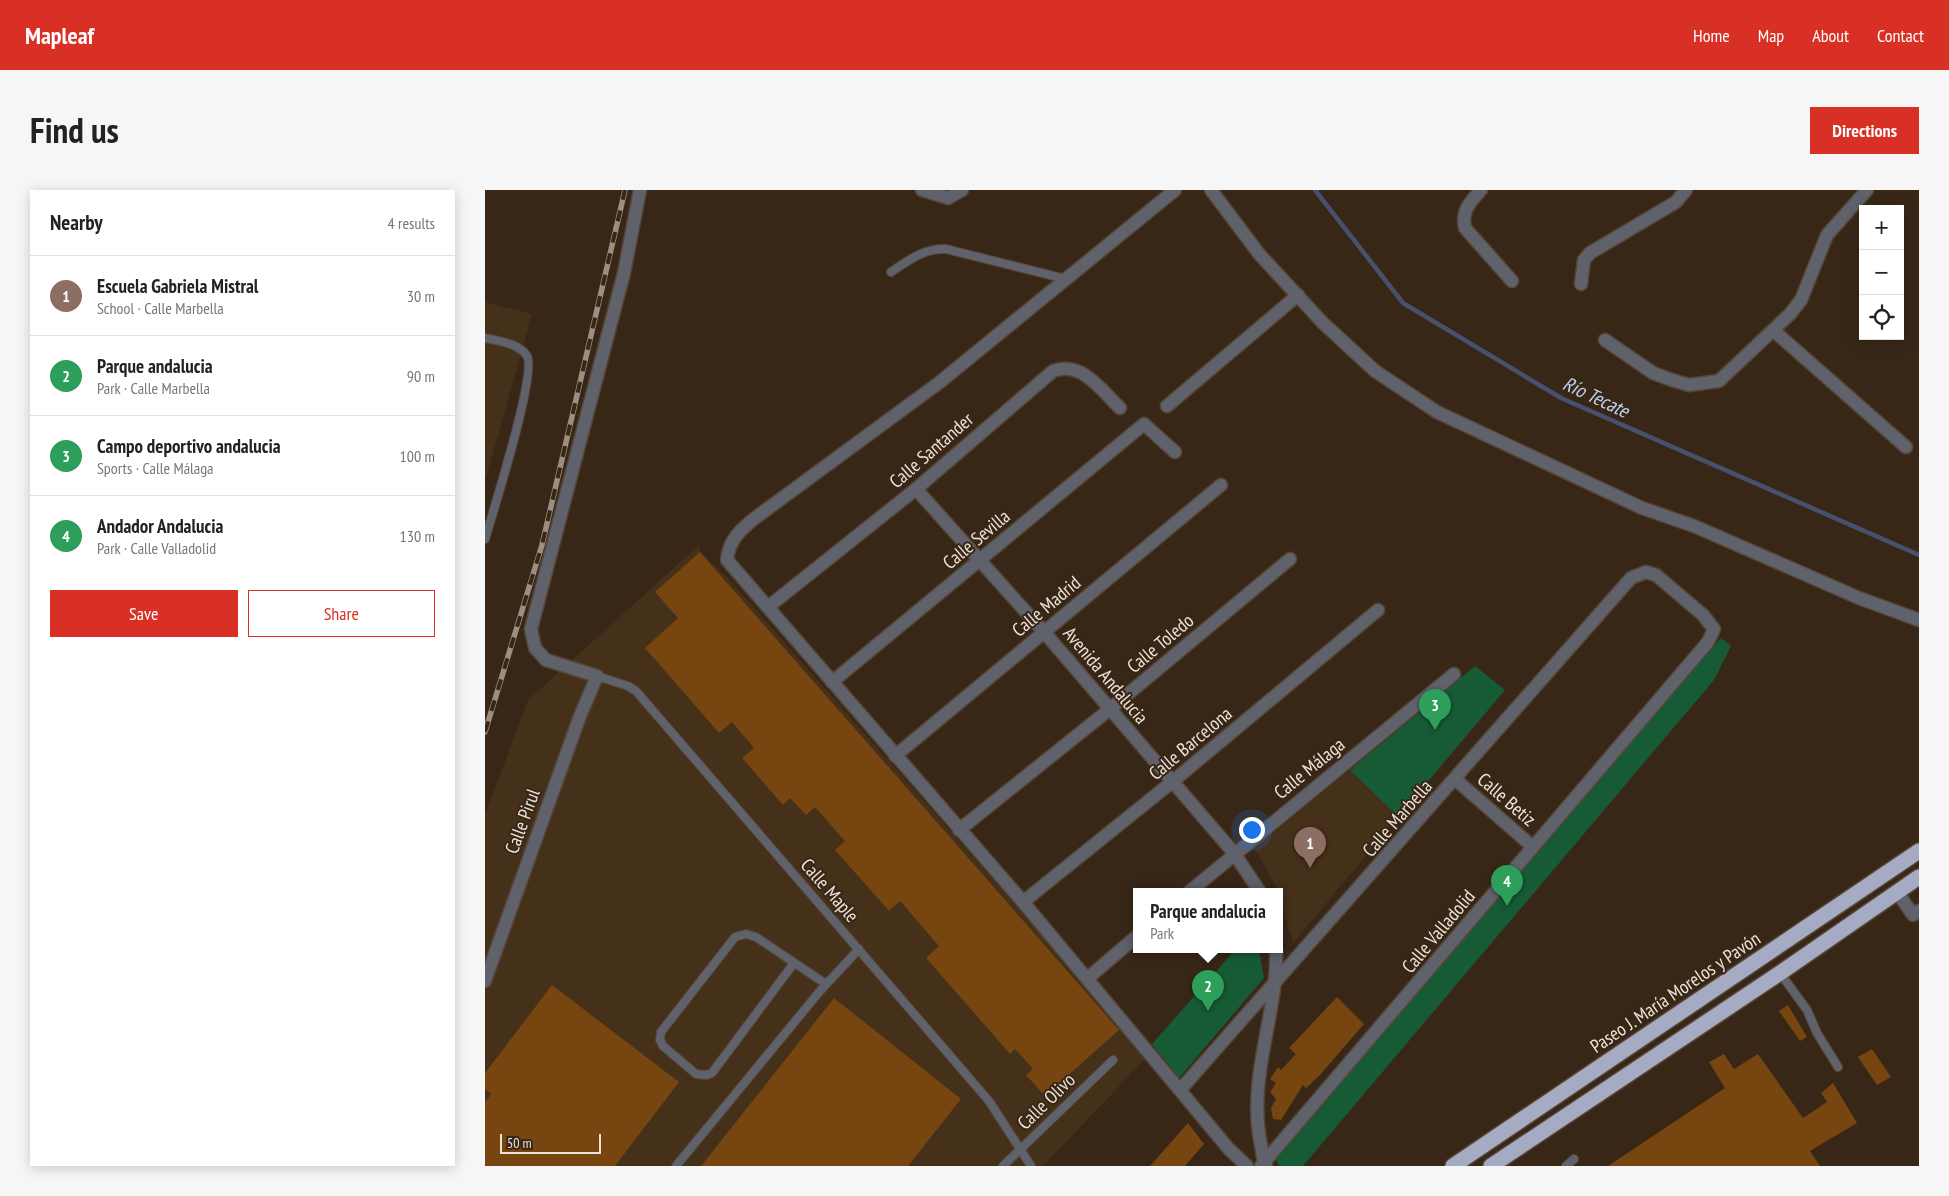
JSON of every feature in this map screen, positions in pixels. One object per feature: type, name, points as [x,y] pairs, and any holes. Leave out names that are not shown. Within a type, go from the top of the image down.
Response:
[{"type":"highway","name":"Paseo J. María Morelos y Pavón","points":[[1453,1166],[1919,851]]},
{"type":"highway","points":[[1491,1166],[1780,974],[1919,878]]},
{"type":"street","points":[[597,676],[546,660],[535,648],[531,629],[624,273],[640,190]]},
{"type":"street","points":[[922,190],[948,198],[962,190]]},
{"type":"street","points":[[1175,190],[939,382],[741,530],[728,548],[727,560],[1088,978],[1228,1148],[1247,1166]]},
{"type":"street","points":[[1211,190],[1255,249],[1323,323],[1400,390],[1445,417],[1642,508],[1694,526],[1859,598],[1919,620]]},
{"type":"street","points":[[1481,190],[1467,207],[1463,218],[1465,228],[1512,281]]},
{"type":"street","points":[[1581,284],[1584,260],[1590,253],[1676,202],[1686,190]]},
{"type":"street","points":[[1605,340],[1653,373],[1689,385],[1702,385],[1719,381],[1790,314],[1801,300],[1827,235],[1867,190]]},
{"type":"street","points":[[1167,406],[1297,295]]},
{"type":"street","points":[[1773,330],[1906,447]]},
{"type":"street","name":"Calle Santander","points":[[767,606],[916,489],[1053,371],[1065,368],[1080,372],[1120,408]]},
{"type":"street","name":"Calle Sevilla","points":[[832,682],[1144,424],[1175,452]]},
{"type":"street","name":"Calle Madrid","points":[[895,756],[1221,485]]},
{"type":"street","name":"Avenida Andalucia","points":[[916,489],[1044,632],[1235,853],[1257,888]]},
{"type":"street","name":"Calle Toledo","points":[[959,830],[1110,709],[1290,558]]},
{"type":"street","name":"Calle Marbella","points":[[1180,1090],[1276,984],[1625,585],[1642,572],[1656,575],[1703,615],[1714,629]]},
{"type":"street","name":"Calle Barcelona","points":[[1023,902],[1173,782],[1378,610]]},
{"type":"street","name":"Calle Valladolid","points":[[1264,1165],[1708,642],[1714,629]]},
{"type":"street","name":"Calle Málaga","points":[[1194,888],[1454,674]]},
{"type":"street","name":"Calle Pirul","points":[[485,981],[580,716],[597,676]]},
{"type":"street","name":"Calle Betiz","points":[[1455,779],[1533,847]]},
{"type":"street","points":[[1897,892],[1917,916]]},
{"type":"street","points":[[1088,978],[1133,939]]},
{"type":"street","points":[[1264,1165],[1259,1132],[1259,1068],[1276,984],[1276,953]]},
{"type":"lane","points":[[891,272],[924,251],[946,249],[1066,279]]},
{"type":"lane","points":[[485,338],[519,350],[528,358],[530,369],[524,400],[485,539]]},
{"type":"lane","name":"Calle Maple","points":[[597,676],[628,686],[636,691],[989,1102],[1018,1150],[1031,1166]]},
{"type":"lane","points":[[794,963],[712,1072],[706,1075],[696,1074],[663,1046],[660,1040],[661,1032],[735,937],[746,934],[757,937],[826,984]]},
{"type":"lane","points":[[676,1166],[826,984],[859,949]]},
{"type":"lane","points":[[1780,974],[1807,1010],[1817,1033],[1838,1067]]},
{"type":"lane","name":"Calle Olivo","points":[[1003,1166],[1113,1060]]},
{"type":"lane","points":[[1566,1166],[1573,1160]]},
{"type":"shaded area","points":[[485,302],[532,314],[485,482]]},
{"type":"shaded area","points":[[699,545],[700,552],[728,578],[1148,1056],[1043,1166],[485,1166],[485,815],[528,700]]},
{"type":"shaded area","points":[[1350,770],[1398,817],[1293,943],[1283,909],[1283,888],[1277,888],[1254,848]]},
{"type":"green space","points":[[1721,638],[1731,646],[1714,680],[1303,1166],[1279,1166],[1275,1157]]},
{"type":"green space","points":[[1475,666],[1505,690],[1398,817],[1350,770]]},
{"type":"green space","points":[[1232,953],[1260,953],[1264,978],[1179,1078],[1152,1044]]},
{"type":"building","points":[[700,552],[1119,1030],[1045,1096],[1026,1075],[1033,1069],[1015,1049],[1010,1054],[926,958],[939,946],[900,901],[889,911],[835,850],[845,841],[815,807],[806,815],[790,798],[783,805],[742,758],[754,748],[732,722],[719,733],[645,648],[678,618],[655,592]]},
{"type":"building","points":[[552,985],[679,1082],[615,1166],[485,1166],[485,1102],[491,1094],[485,1089],[485,1073]]},
{"type":"building","points":[[1337,997],[1364,1024],[1319,1076],[1306,1088],[1303,1085],[1281,1120],[1273,1119],[1271,1108],[1276,1099],[1270,1092],[1276,1083],[1270,1079],[1278,1067],[1281,1070],[1296,1054],[1289,1048]]},
{"type":"building","points":[[834,998],[961,1099],[908,1166],[701,1166]]},
{"type":"building","points":[[1788,1005],[1807,1037],[1800,1041],[1779,1011]]},
{"type":"building","points":[[1872,1049],[1891,1077],[1877,1085],[1858,1057]]},
{"type":"building","points":[[1724,1054],[1734,1069],[1758,1054],[1803,1118],[1827,1102],[1821,1093],[1833,1083],[1857,1123],[1810,1151],[1820,1166],[1608,1166],[1725,1088],[1709,1062]]},
{"type":"building","points":[[1188,1123],[1204,1144],[1185,1166],[1150,1166]]},
{"type":"waterway","name":"Río Tecate","points":[[1315,190],[1403,303],[1561,398],[1919,555]]},
{"type":"railway","points":[[485,732],[542,545],[625,190]]},
{"type":"place","name":"Campo deportivo andalucia","points":[[1435,730]]},
{"type":"place","name":"Escuela Gabriela Mistral","points":[[1310,868]]},
{"type":"place","name":"Andador Andalucia","points":[[1507,906]]},
{"type":"place","name":"Parque andalucia","points":[[1208,1011]]}]
